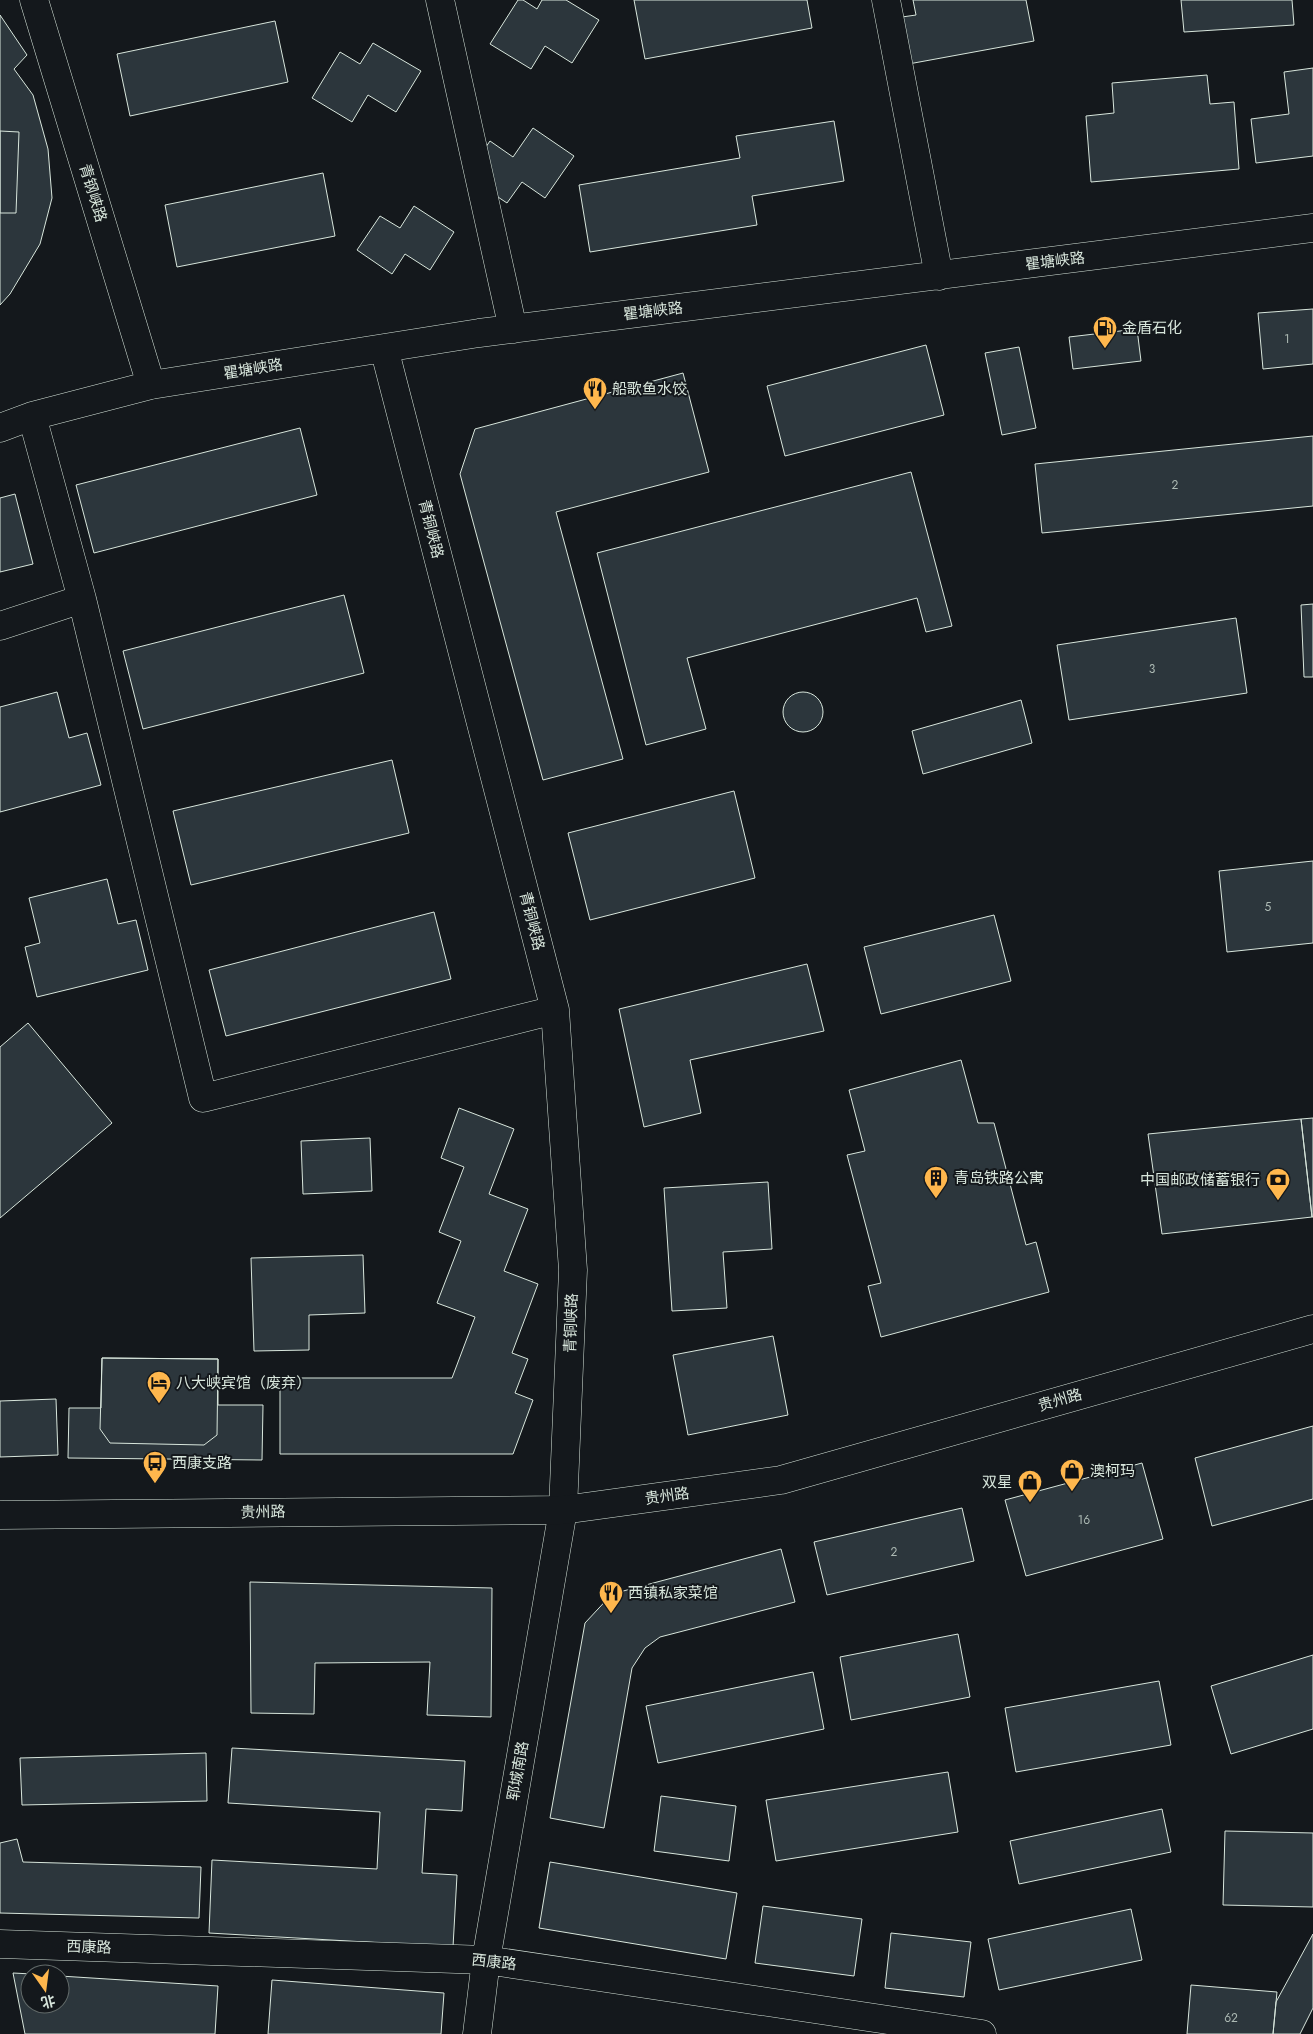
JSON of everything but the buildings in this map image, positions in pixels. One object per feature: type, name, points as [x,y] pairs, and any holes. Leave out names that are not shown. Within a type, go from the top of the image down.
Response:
[{"type":"street","name":"青钢峡路","points":[[34,0],[151,385]]},
{"type":"street","points":[[440,0],[513,329]]},
{"type":"street","points":[[886,0],[939,276]]},
{"type":"street","name":"瞿塘峡路","points":[[0,428],[32,416],[151,385],[384,348],[513,329],[1313,228]]},
{"type":"street","name":"青铜峡路","points":[[384,348],[555,1010],[573,1270],[564,1510]]},
{"type":"street","points":[[32,416],[82,599],[203,1098],[555,1010]]},
{"type":"street","points":[[0,626],[82,599]]},
{"type":"street","name":"贵州路","points":[[0,1515],[564,1510],[781,1480],[1313,1329]]},
{"type":"street","name":"郓城南路","points":[[477,2034],[486,1960],[564,1510]]},
{"type":"street","name":"西康路","points":[[0,1944],[486,1960],[982,2034]]},
{"type":"place","name":"金盾石化","points":[[1105,349]]},
{"type":"place","name":"船歌鱼水饺","points":[[595,410]]},
{"type":"place","name":"青岛铁路公寓","points":[[936,1199]]},
{"type":"place","name":"中国邮政储蓄银行","points":[[1278,1201]]},
{"type":"place","name":"八大峡宾馆（废弃）","points":[[159,1404]]},
{"type":"place","name":"西康支路","points":[[155,1484]]},
{"type":"place","name":"澳柯玛","points":[[1072,1492]]},
{"type":"place","name":"双星","points":[[1030,1503]]},
{"type":"place","name":"西镇私家菜馆","points":[[611,1614]]}]
